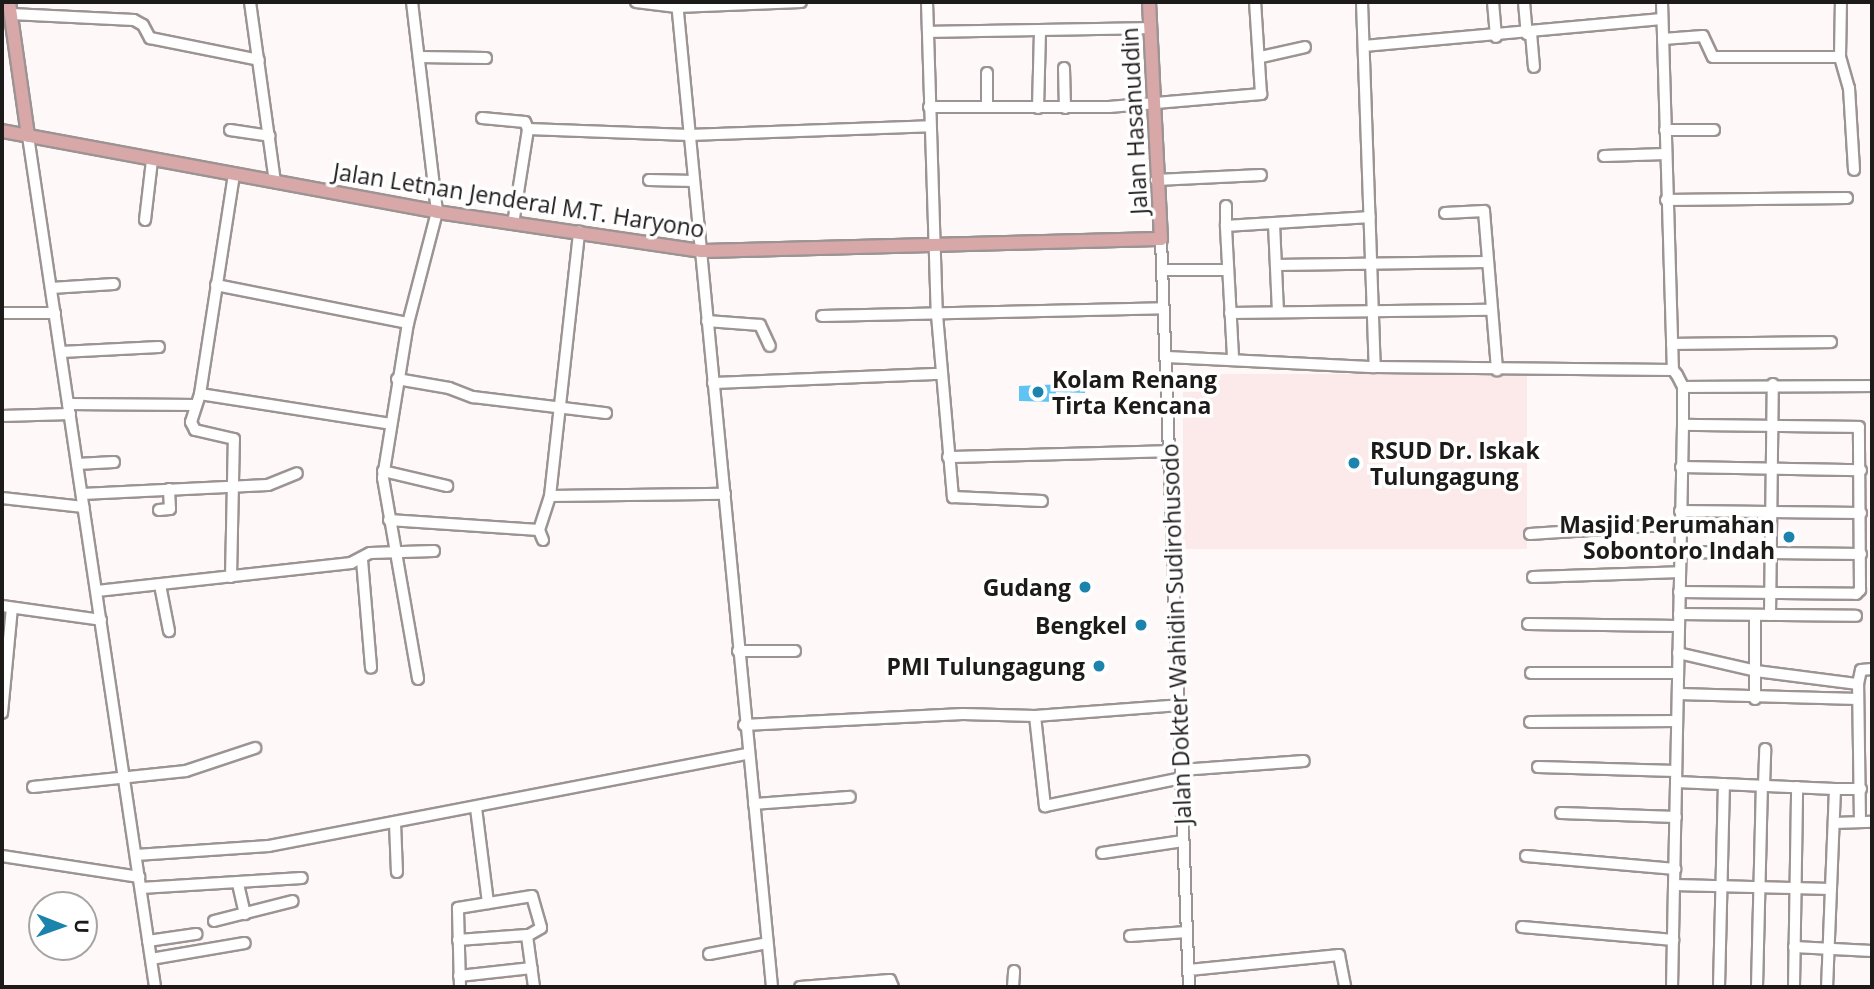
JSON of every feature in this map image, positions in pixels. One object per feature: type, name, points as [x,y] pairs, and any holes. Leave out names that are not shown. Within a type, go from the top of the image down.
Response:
[{"type":"main road","name":"Jalan Hasanuddin","points":[[1149,2],[1161,239]]},
{"type":"main road","points":[[10,8],[28,136]]},
{"type":"main road","name":"Jalan Letnan Jenderal M.T. Haryono","points":[[2,131],[437,212],[701,251],[1161,239]]},
{"type":"street","points":[[250,2],[275,182]]},
{"type":"street","points":[[412,2],[437,212],[408,323],[383,471],[393,552],[418,679]]},
{"type":"street","points":[[636,2],[801,2]]},
{"type":"street","points":[[927,2],[937,315],[948,457],[956,500],[1042,501]]},
{"type":"street","points":[[929,107],[1065,108],[1261,94],[1261,57],[1255,2]]},
{"type":"street","points":[[1362,2],[1375,367]]},
{"type":"street","points":[[1493,2],[1496,37]]},
{"type":"street","points":[[1524,2],[1534,67]]},
{"type":"street","points":[[1662,2],[1672,370],[1683,387],[1672,987]]},
{"type":"street","points":[[1841,2],[1840,57],[1849,88],[1854,170]]},
{"type":"street","points":[[677,4],[725,494],[744,725],[772,987]]},
{"type":"street","points":[[10,8],[134,20],[144,25],[150,38],[258,60]]},
{"type":"street","points":[[1364,46],[1496,37],[1662,19]]},
{"type":"street","points":[[928,32],[1150,28]]},
{"type":"street","points":[[1038,108],[1040,30]]},
{"type":"street","points":[[1663,39],[1703,36],[1713,57],[1840,57]]},
{"type":"street","points":[[1261,57],[1305,47]]},
{"type":"street","points":[[418,57],[486,58]]},
{"type":"street","points":[[1064,68],[1065,108]]},
{"type":"street","points":[[987,72],[987,107]]},
{"type":"street","points":[[482,118],[525,122],[528,129],[513,224]]},
{"type":"street","points":[[528,129],[689,135],[930,127]]},
{"type":"street","points":[[230,130],[270,136]]},
{"type":"street","points":[[1665,130],[1714,130]]},
{"type":"street","points":[[28,136],[155,987]]},
{"type":"street","points":[[1604,156],[1666,154]]},
{"type":"street","points":[[145,220],[152,160]]},
{"type":"street","points":[[231,577],[234,439],[192,429],[234,175]]},
{"type":"street","points":[[1156,180],[1261,176]]},
{"type":"street","points":[[649,180],[694,181]]},
{"type":"street","points":[[1666,200],[1847,198]]},
{"type":"street","points":[[1226,206],[1233,357]]},
{"type":"street","points":[[1445,212],[1483,211],[1497,370]]},
{"type":"street","points":[[1226,226],[1370,217]]},
{"type":"street","points":[[1274,224],[1278,312]]},
{"type":"street","points":[[389,520],[541,535],[550,496],[579,232]]},
{"type":"street","name":"Jalan Dokter Wahidin Sudirohusodo","points":[[1161,239],[1189,987]]},
{"type":"street","points":[[1276,265],[1487,262]]},
{"type":"street","points":[[1162,271],[1227,270]]},
{"type":"street","points":[[51,288],[114,284]]},
{"type":"street","points":[[216,285],[408,323]]},
{"type":"street","points":[[822,316],[1164,309]]},
{"type":"street","points":[[1230,313],[1490,310]]},
{"type":"street","points":[[2,313],[55,313]]},
{"type":"street","points":[[707,321],[760,325],[770,346]]},
{"type":"street","points":[[1672,344],[1831,342]]},
{"type":"street","points":[[61,352],[159,347]]},
{"type":"street","points":[[1167,358],[1497,370],[1672,370]]},
{"type":"street","points":[[713,383],[942,373]]},
{"type":"street","points":[[397,379],[449,388],[473,397],[560,410],[606,413]]},
{"type":"street","points":[[1683,387],[1773,384],[1872,386]]},
{"type":"street","points":[[1770,615],[1775,424],[1773,384]]},
{"type":"street","points":[[2,415],[198,399],[391,424]]},
{"type":"street","points":[[1679,592],[1859,593],[1865,550],[1857,426],[1682,425]]},
{"type":"street","points":[[948,457],[1170,451]]},
{"type":"street","points":[[78,464],[114,462]]},
{"type":"street","points":[[1681,467],[1861,470]]},
{"type":"street","points":[[383,471],[447,486]]},
{"type":"street","points":[[82,494],[268,485],[297,473]]},
{"type":"street","points":[[159,510],[170,509],[169,489]]},
{"type":"street","points":[[550,496],[725,494]]},
{"type":"street","points":[[2,498],[84,507]]},
{"type":"street","points":[[1681,511],[1861,513]]},
{"type":"street","points":[[1530,534],[1680,524]]},
{"type":"street","points":[[1680,552],[1865,550]]},
{"type":"street","points":[[97,591],[362,560],[370,553],[434,551]]},
{"type":"street","points":[[362,560],[371,668]]},
{"type":"street","points":[[1533,577],[1679,572]]},
{"type":"street","points":[[160,585],[169,631]]},
{"type":"street","points":[[2,713],[7,607],[101,620]]},
{"type":"street","points":[[1755,615],[1755,699]]},
{"type":"street","points":[[1528,624],[1755,615],[1856,616]]},
{"type":"street","points":[[738,650],[795,651]]},
{"type":"street","points":[[1678,653],[1756,671],[1858,684]]},
{"type":"street","points":[[1834,823],[1866,822],[1861,789],[1858,684],[1861,670],[1872,668]]},
{"type":"street","points":[[1531,673],[1678,673]]},
{"type":"street","points":[[1678,694],[1755,699],[1858,699]]},
{"type":"street","points":[[744,725],[962,714],[1035,716],[1180,705]]},
{"type":"street","points":[[1035,716],[1045,806],[1181,774],[1304,761]]},
{"type":"street","points":[[1530,722],[1677,721]]},
{"type":"street","points":[[1677,738],[1690,739]]},
{"type":"street","points":[[33,787],[186,771],[255,748]]},
{"type":"street","points":[[1757,987],[1765,749]]},
{"type":"street","points":[[136,855],[261,847],[476,808],[747,754]]},
{"type":"street","points":[[1538,767],[1676,777],[1724,784],[1861,789]]},
{"type":"street","points":[[1719,987],[1724,784]]},
{"type":"street","points":[[1794,987],[1797,787]]},
{"type":"street","points":[[1827,987],[1835,789]]},
{"type":"street","points":[[754,804],[850,797]]},
{"type":"street","points":[[476,808],[488,903]]},
{"type":"street","points":[[1561,813],[1675,817]]},
{"type":"street","points":[[395,823],[397,872]]},
{"type":"street","points":[[1102,853],[1183,841]]},
{"type":"street","points":[[2,856],[140,883],[238,884],[302,878]]},
{"type":"street","points":[[1527,856],[1675,869]]},
{"type":"street","points":[[238,884],[245,914]]},
{"type":"street","points":[[1674,885],[1831,889]]},
{"type":"street","points":[[458,940],[527,935],[541,929],[534,897],[458,908],[458,940],[459,982],[532,968]]},
{"type":"street","points":[[214,921],[293,901]]},
{"type":"street","points":[[1522,927],[1673,940]]},
{"type":"street","points":[[1130,936],[1187,932]]},
{"type":"street","points":[[148,941],[196,934]]},
{"type":"street","points":[[527,935],[534,987]]},
{"type":"street","points":[[151,959],[245,943]]},
{"type":"street","points":[[709,954],[767,943]]},
{"type":"street","points":[[1794,947],[1872,951]]},
{"type":"street","points":[[1189,970],[1339,956],[1345,987]]},
{"type":"street","points":[[1013,987],[1014,971]]},
{"type":"street","points":[[800,987],[890,980],[893,987]]},
{"type":"shaded area","name":"RSUD Dr. Iskak Tulungagung","points":[[1183,374],[1527,374],[1527,549],[1183,549]]},
{"type":"water","name":"Kolam Renang Tirta Kencana","points":[[1086,383],[1085,393],[1056,392],[1055,402],[1019,401],[1019,386]]},
{"type":"place","name":"Kolam Renang Tirta Kencana","points":[[1038,392]]},
{"type":"place","name":"RSUD Dr. Iskak Tulungagung","points":[[1354,463]]},
{"type":"place","name":"Masjid Perumahan Sobontoro Indah","points":[[1789,537]]},
{"type":"place","name":"Gudang","points":[[1085,587]]},
{"type":"place","name":"Bengkel","points":[[1141,625]]},
{"type":"place","name":"PMI Tulungagung","points":[[1099,666]]}]
